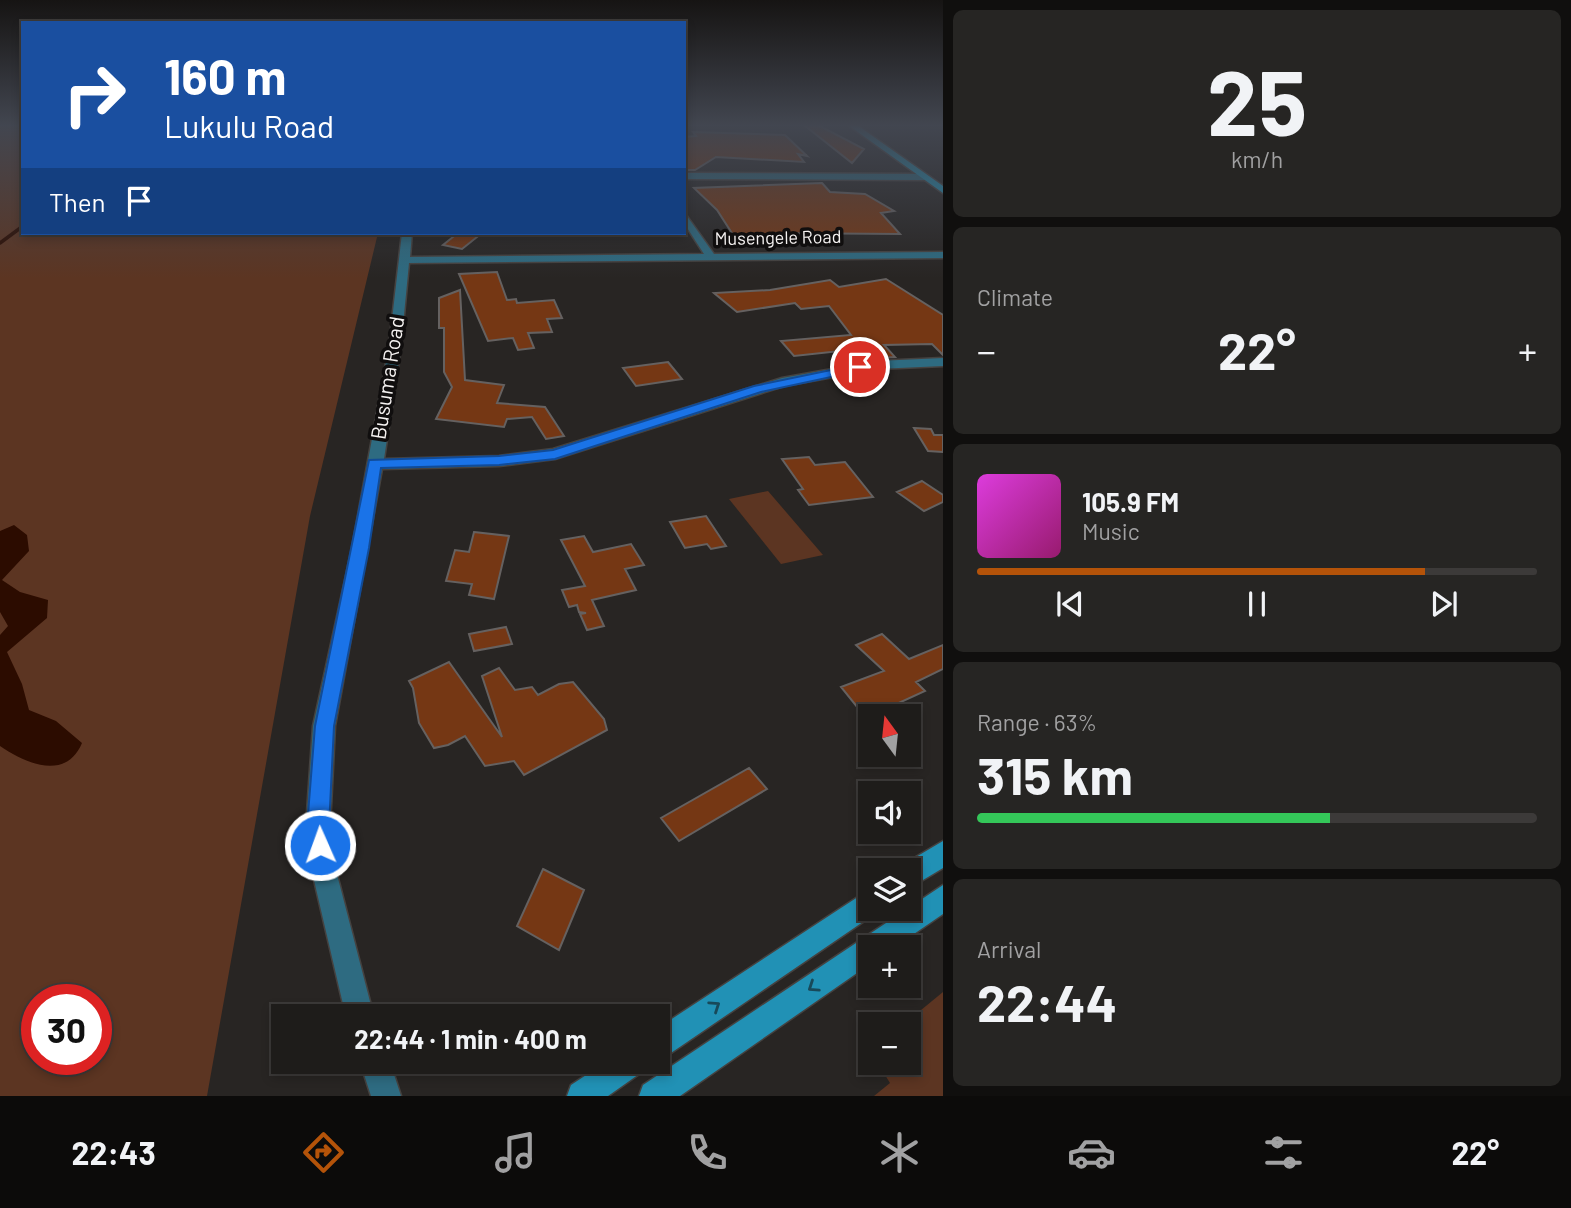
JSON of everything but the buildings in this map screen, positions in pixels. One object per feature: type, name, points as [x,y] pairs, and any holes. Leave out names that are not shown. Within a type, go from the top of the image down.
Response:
[{"type":"main road","points":[[924,177],[941,186]]},
{"type":"main road","points":[[921,867],[943,853]]},
{"type":"main road","points":[[889,935],[943,898]]},
{"type":"main road","points":[[670,1037],[858,910]]},
{"type":"main road","points":[[654,1096],[858,956]]},
{"type":"main road","points":[[582,1096],[614,1074]]},
{"type":"street","points":[[719,176],[924,177]]},
{"type":"street","points":[[686,218],[710,257]]},
{"type":"street","name":"Busuma Road","points":[[357,1004],[327,885],[318,827],[324,726],[361,548],[395,346],[407,235]]},
{"type":"street","name":"Musengele Road","points":[[405,260],[943,255]]},
{"type":"street","points":[[374,464],[499,461],[555,454],[782,382],[877,365],[943,362]]},
{"type":"street","points":[[379,1074],[386,1096]]},
{"type":"shaded area","points":[[0,176],[21,176],[21,235],[378,235],[310,516],[207,1096],[0,1096]]},
{"type":"shaded area","points":[[768,491],[823,555],[781,564],[729,499]]},
{"type":"shaded area","points":[[14,525],[27,535],[29,551],[2,580],[20,592],[48,600],[47,618],[7,652],[22,684],[29,710],[56,721],[82,743],[75,755],[56,765],[33,763],[0,746],[0,635],[8,626],[0,612],[0,531]]},
{"type":"shaded area","points":[[943,992],[943,1096],[874,1096],[890,1083],[885,1075],[921,1075],[921,1012],[919,1012]]},
{"type":"waterway","points":[[0,243],[21,227]]},
{"type":"route","points":[[320,845],[318,827],[324,726],[361,548],[374,464],[499,461],[555,454],[782,382],[860,367]]}]
